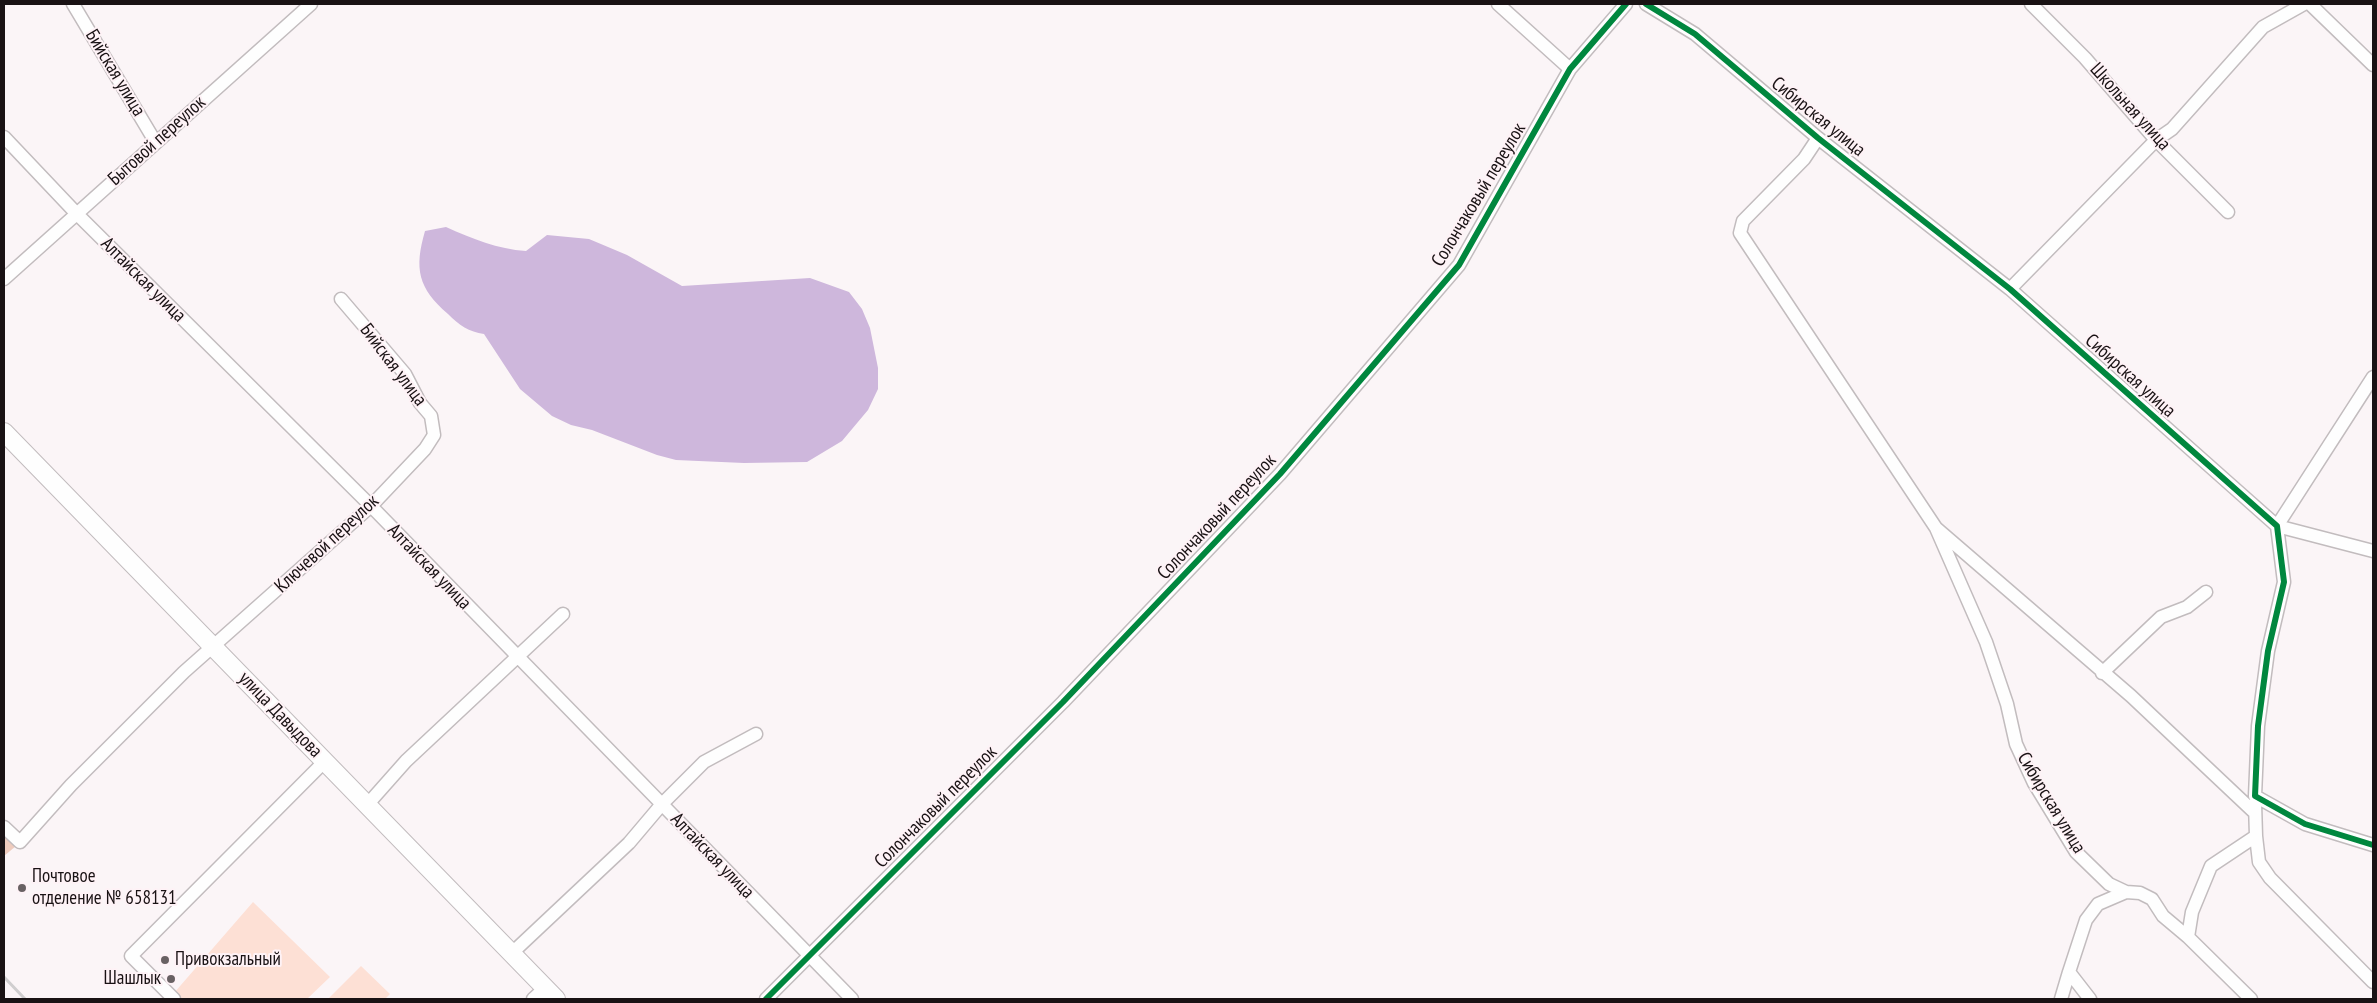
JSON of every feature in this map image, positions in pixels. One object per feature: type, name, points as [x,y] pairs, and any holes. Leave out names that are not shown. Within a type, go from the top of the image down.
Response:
[{"type":"main road","name":"улица Давыдова","points":[[4,432],[512,953],[545,995]]},
{"type":"street","name":"Бийская улица","points":[[73,4],[156,143]]},
{"type":"street","name":"Бытовой переулок","points":[[4,279],[311,4]]},
{"type":"street","points":[[1498,4],[1570,69]]},
{"type":"street","name":"Солончаковый переулок","points":[[766,999],[1063,702],[1280,474],[1459,265],[1570,69],[1626,4]]},
{"type":"street","name":"Сибирская улица","points":[[1646,4],[1695,34],[1818,138],[2010,289],[2277,526]]},
{"type":"street","name":"Школьная улица","points":[[2031,4],[2085,58],[2156,140],[2228,212]]},
{"type":"street","points":[[2010,289],[2156,140],[2172,129],[2263,27],[2304,4]]},
{"type":"street","points":[[2310,4],[2373,65]]},
{"type":"street","name":"Алтайская улица","points":[[4,137],[76,213],[371,506],[517,658],[852,999]]},
{"type":"street","name":"Сибирская улица","points":[[1818,138],[1804,159],[1743,221],[1740,233],[1936,528],[1986,642],[2007,704],[2016,744],[2034,783],[2076,852],[2109,884],[2126,892],[2140,893],[2152,899],[2162,916],[2188,937],[2251,999]]},
{"type":"street","name":"Бийская улица","points":[[341,299],[405,374],[420,402],[431,416],[434,435]]},
{"type":"street","points":[[2373,377],[2277,526],[2284,582],[2268,651],[2258,726],[2254,812],[2259,862],[2270,878],[2373,982]]},
{"type":"street","name":"Ключевой переулок","points":[[4,827],[20,842],[84,771],[184,672],[371,506],[425,449],[434,435]]},
{"type":"street","points":[[2277,526],[2373,551]]},
{"type":"street","name":"Сибирская улица","points":[[1936,528],[2130,696],[2254,812]]},
{"type":"street","points":[[2102,673],[2161,617],[2187,607],[2206,592]]},
{"type":"street","points":[[367,805],[406,760],[563,614]]},
{"type":"street","points":[[512,953],[629,843],[662,804],[704,762],[756,734]]},
{"type":"street","points":[[174,999],[131,956],[324,762]]},
{"type":"street","points":[[2256,796],[2304,824],[2373,845]]},
{"type":"street","points":[[2188,937],[2192,912],[2211,866],[2256,836]]},
{"type":"street","points":[[2061,999],[2086,920],[2098,904],[2126,892]]},
{"type":"street","points":[[2069,972],[2090,999]]},
{"type":"shaded area","points":[[446,227],[485,243],[526,251],[547,235],[589,239],[627,255],[682,286],[810,278],[849,292],[862,309],[870,328],[878,368],[878,389],[868,410],[842,441],[807,462],[744,463],[676,460],[657,455],[592,430],[571,425],[552,416],[520,389],[484,334],[474,332],[460,325],[430,295],[421,277],[420,267],[420,256],[425,231]]},
{"type":"shaded area","points":[[4,834],[16,846],[4,856]]},
{"type":"shaded area","points":[[253,902],[330,977],[307,999],[180,999],[174,993]]},
{"type":"shaded area","points":[[361,966],[390,994],[385,999],[328,999]]},
{"type":"railway","points":[[4,977],[25,999]]},
{"type":"cycle path","points":[[766,999],[1063,702],[1280,474],[1459,265],[1570,69],[1626,4]]},
{"type":"cycle path","points":[[1646,4],[1695,34],[1818,138],[2010,289],[2277,526],[2284,582],[2268,651],[2258,726],[2255,796],[2305,824],[2373,845]]},
{"type":"place","name":"Почтовое отделение № 658131","points":[[22,888]]},
{"type":"place","name":"Привокзальный","points":[[165,960]]},
{"type":"place","name":"Шашлык","points":[[171,979]]}]
